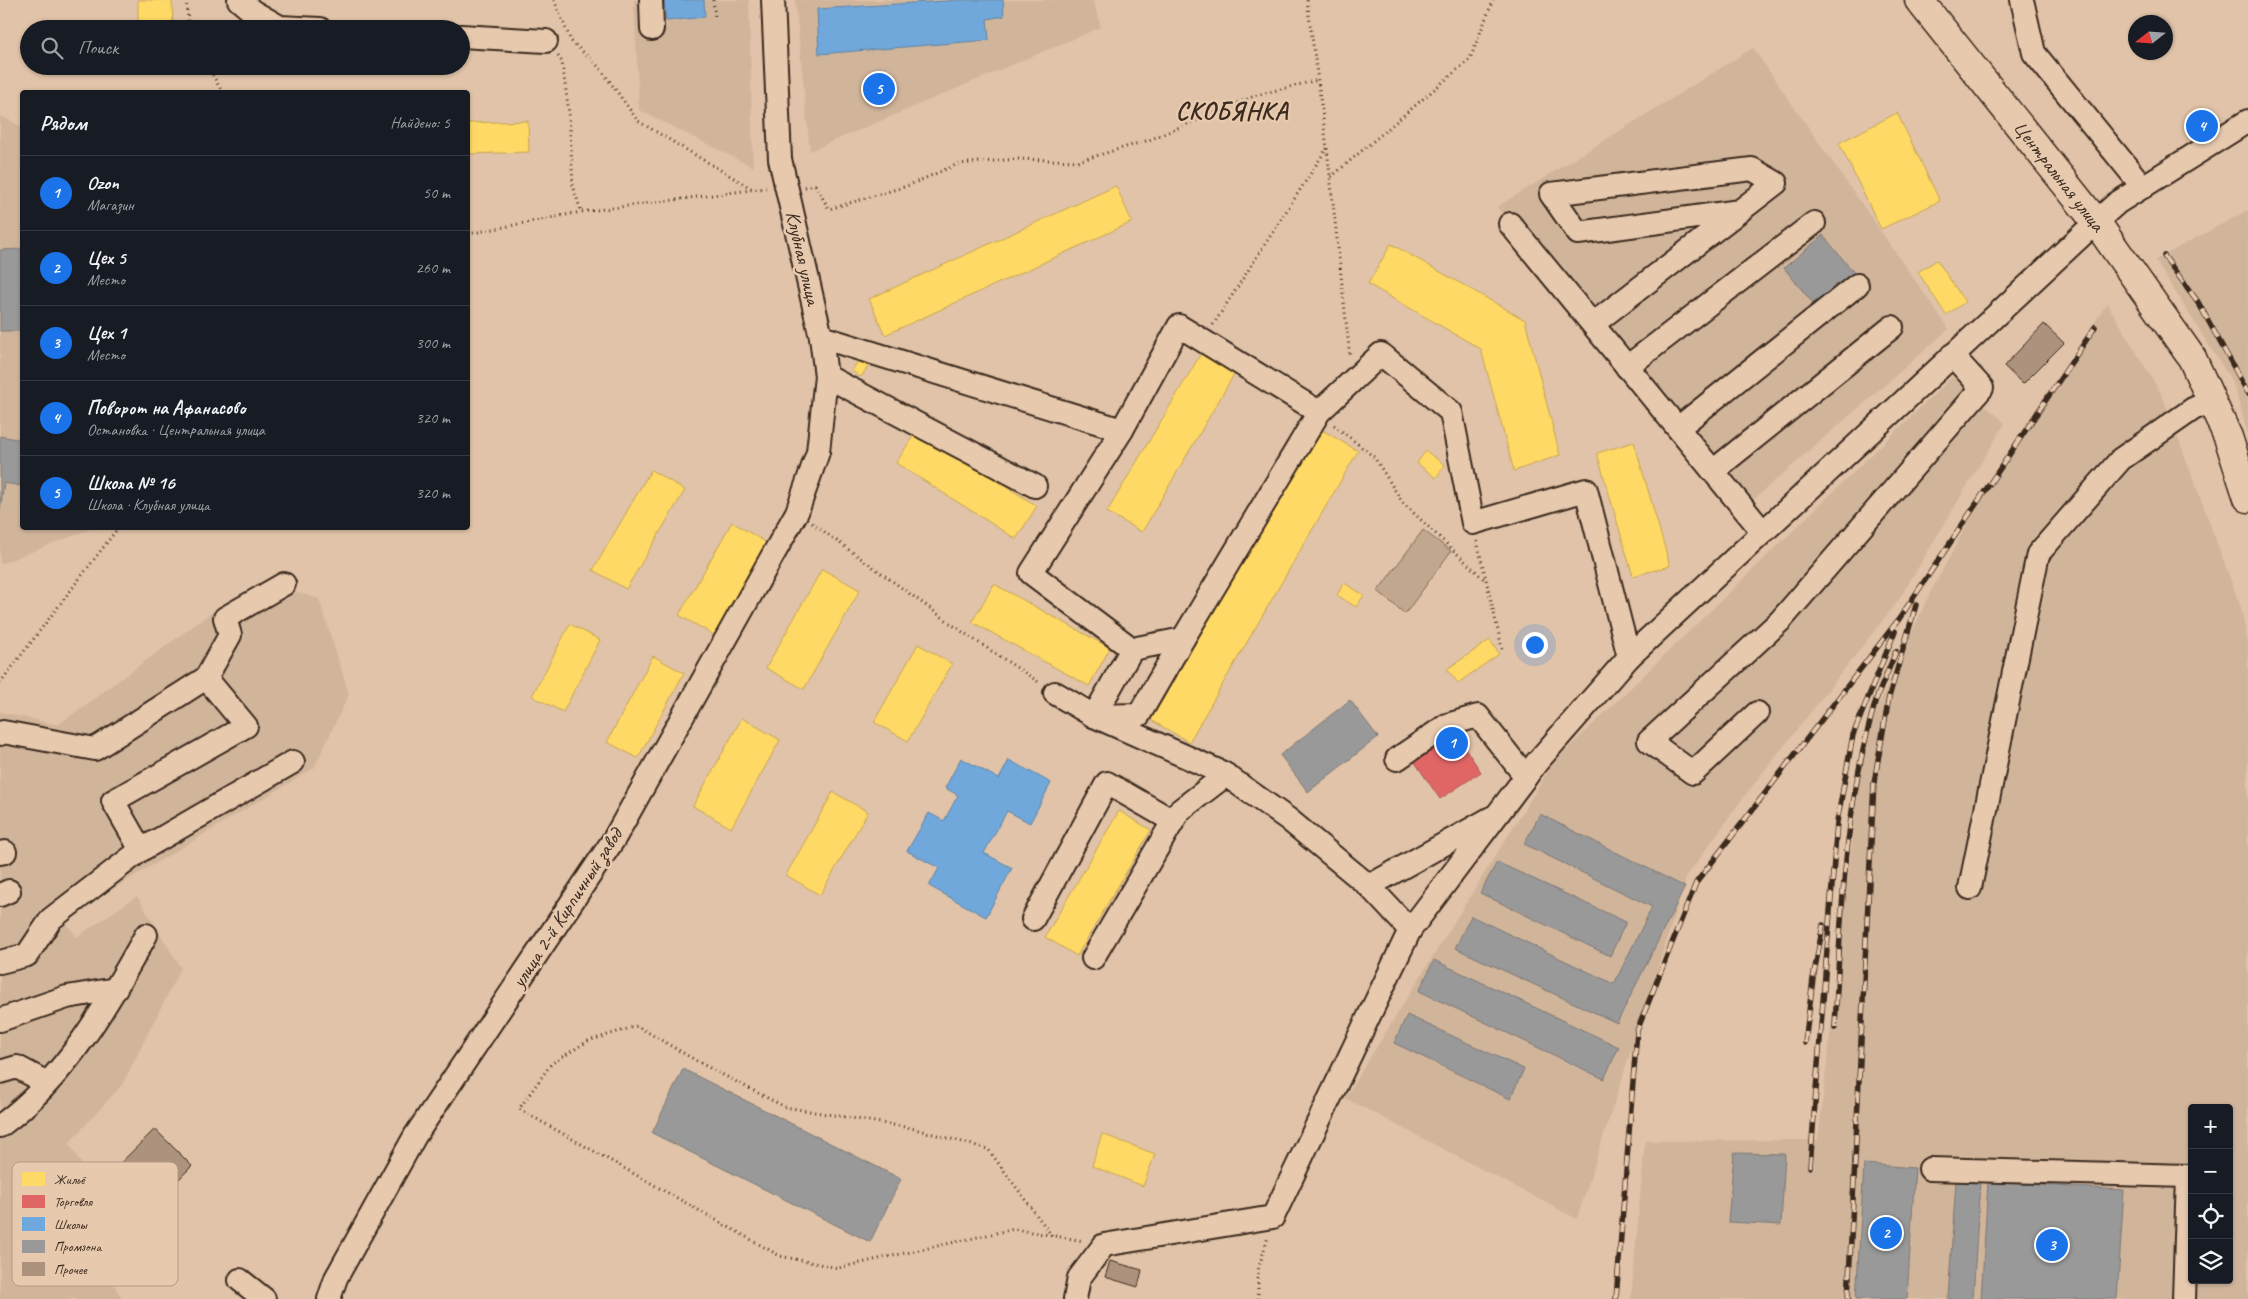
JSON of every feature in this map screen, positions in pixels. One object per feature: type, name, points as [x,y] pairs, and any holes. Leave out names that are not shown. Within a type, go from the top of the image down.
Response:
[{"type":"main road","name":"Центральная улица","points":[[1919,0],[2096,222],[2192,358],[2228,437],[2248,498]]},
{"type":"street","points":[[239,0],[252,11],[268,20]]},
{"type":"street","points":[[650,0],[652,28]]},
{"type":"street","name":"Клубная улица","points":[[773,0],[780,159],[821,338],[826,376],[818,452],[798,512]]},
{"type":"street","points":[[2022,0],[2034,53],[2143,187]]},
{"type":"street","points":[[470,37],[546,41]]},
{"type":"street","points":[[1075,1299],[1079,1278],[1104,1245],[1273,1217],[1410,930],[1526,777],[1629,658],[2117,203],[2248,121]]},
{"type":"street","points":[[1593,324],[1740,211],[1776,183],[1752,169],[1551,194],[1578,233],[1740,211]]},
{"type":"street","points":[[1627,367],[1814,223]]},
{"type":"street","points":[[1510,224],[1763,532]]},
{"type":"street","points":[[1678,428],[1857,285]]},
{"type":"street","points":[[1182,639],[1132,649],[1031,573],[1122,430],[1179,326],[1319,412]]},
{"type":"street","points":[[1713,471],[1892,327]]},
{"type":"street","points":[[821,338],[1122,430]]},
{"type":"street","points":[[1094,716],[1139,715],[1182,639],[1319,412],[1382,354],[1450,412],[1473,523],[1586,490],[1629,658]]},
{"type":"street","points":[[1757,713],[1693,772],[1649,741],[1780,621],[1982,388],[1952,356]]},
{"type":"street","points":[[826,376],[1035,486]]},
{"type":"street","points":[[1970,888],[2038,554],[2121,459],[2193,409],[2212,401]]},
{"type":"street","name":"улица 2-й Кирпичный завод","points":[[329,1299],[336,1278],[416,1136],[614,840],[798,512]]},
{"type":"street","points":[[0,734],[3,732],[95,749],[206,678],[230,635],[226,618],[284,584]]},
{"type":"street","points":[[1094,716],[1132,649]]},
{"type":"street","points":[[141,850],[113,801],[246,726],[206,678]]},
{"type":"street","points":[[1055,693],[1094,716],[1226,775],[1288,819],[1369,886],[1410,930]]},
{"type":"street","points":[[1397,759],[1447,725],[1478,716],[1526,777]]},
{"type":"street","points":[[0,962],[27,955],[51,919],[141,850],[293,762]]},
{"type":"street","points":[[1093,958],[1178,811],[1226,775]]},
{"type":"street","points":[[1033,919],[1107,783],[1173,821]]},
{"type":"street","points":[[1369,886],[1497,814]]},
{"type":"street","points":[[0,1126],[47,1083],[86,1034],[116,989],[146,935]]},
{"type":"street","points":[[0,1020],[67,997],[116,989]]},
{"type":"street","points":[[0,1072],[18,1067],[47,1083]]},
{"type":"street","points":[[1930,1169],[2188,1176],[2184,1299]]},
{"type":"street","points":[[240,1280],[264,1299]]},
{"type":"path","points":[[186,0],[188,20]]},
{"type":"path","points":[[554,0],[571,42],[600,68],[638,121],[755,190]]},
{"type":"path","points":[[713,0],[715,17]]},
{"type":"path","points":[[1307,0],[1327,148],[1353,380]]},
{"type":"path","points":[[1330,178],[1470,59],[1493,0]]},
{"type":"path","points":[[546,41],[562,62],[570,113],[573,185],[581,212]]},
{"type":"path","points":[[213,75],[221,90]]},
{"type":"path","points":[[470,234],[581,212],[667,200],[815,185],[829,209],[907,186],[958,164],[1017,159],[1080,161],[1149,140],[1257,95],[1318,80]]},
{"type":"path","points":[[1203,341],[1327,148]]},
{"type":"path","points":[[1319,412],[1374,457],[1403,503],[1486,581]]},
{"type":"path","points":[[798,512],[964,632],[1055,693]]},
{"type":"path","points":[[1473,523],[1503,652]]},
{"type":"path","points":[[0,683],[116,530]]},
{"type":"path","points":[[1052,1236],[988,1149],[911,1128],[785,1107],[702,1064],[637,1026],[588,1041],[551,1064],[519,1110],[780,1256],[838,1268],[1014,1229],[1052,1236],[1104,1245]]},
{"type":"path","points":[[1258,1299],[1258,1270],[1273,1217]]},
{"type":"shaded area","points":[[634,0],[749,0],[753,167],[639,110]]},
{"type":"shaded area","points":[[795,0],[1093,0],[1101,27],[810,151]]},
{"type":"shaded area","points":[[1753,48],[1949,329],[1746,506],[1497,207]]},
{"type":"shaded area","points":[[0,115],[20,126],[20,530],[88,530],[0,564]]},
{"type":"shaded area","points":[[2248,210],[2248,435],[2233,383],[2155,260]]},
{"type":"shaded area","points":[[2107,303],[2163,397],[2241,608],[2248,643],[2248,1299],[1631,1299],[1645,1141],[1818,1140],[1864,738],[1926,601],[1979,502]]},
{"type":"shaded area","points":[[1953,376],[2005,423],[1898,601],[1743,798],[1687,876],[1577,1219],[1345,1098],[1553,763]]},
{"type":"shaded area","points":[[1423,530],[1451,551],[1405,614],[1378,591]]},
{"type":"shaded area","points":[[272,585],[319,599],[349,694],[314,768],[63,919],[77,937],[137,896],[181,968],[122,1085],[69,1143],[80,1162],[12,1162],[12,1286],[115,1286],[122,1299],[0,1299],[0,712],[58,725],[215,610]]},
{"type":"building: Жильё","points":[[138,0],[172,0],[173,20],[138,20]]},
{"type":"building: Жильё","points":[[1897,113],[1940,201],[1881,229],[1839,143]]},
{"type":"building: Жильё","points":[[528,121],[529,152],[470,154],[470,123]]},
{"type":"building: Жильё","points":[[1116,186],[1132,222],[885,335],[869,299]]},
{"type":"building: Жильё","points":[[1391,244],[1525,320],[1560,455],[1514,471],[1481,349],[1368,284]]},
{"type":"building: Жильё","points":[[1937,260],[1965,302],[1946,315],[1918,272]]},
{"type":"building: Жильё","points":[[1202,352],[1236,371],[1142,532],[1107,512]]},
{"type":"building: Жильё","points":[[859,359],[869,365],[861,377],[852,371]]},
{"type":"building: Жильё","points":[[1320,429],[1358,451],[1189,742],[1151,720]]},
{"type":"building: Жильё","points":[[917,430],[1037,506],[1016,539],[896,463]]},
{"type":"building: Жильё","points":[[1634,442],[1670,566],[1633,576],[1597,453]]},
{"type":"building: Жильё","points":[[1426,451],[1445,465],[1436,478],[1417,463]]},
{"type":"building: Жильё","points":[[651,470],[685,490],[626,589],[593,570]]},
{"type":"building: Жильё","points":[[732,522],[767,543],[714,635],[679,615]]},
{"type":"building: Жильё","points":[[822,569],[860,590],[804,689],[766,668]]},
{"type":"building: Жильё","points":[[1344,583],[1364,595],[1356,607],[1337,595]]},
{"type":"building: Жильё","points":[[994,584],[1110,648],[1089,686],[972,622]]},
{"type":"building: Жильё","points":[[570,624],[600,640],[563,712],[532,696]]},
{"type":"building: Жильё","points":[[1490,640],[1499,654],[1458,683],[1447,669]]},
{"type":"building: Жильё","points":[[918,644],[952,664],[908,741],[874,722]]},
{"type":"building: Жильё","points":[[653,656],[684,673],[638,758],[607,742]]},
{"type":"building: Жильё","points":[[742,718],[780,740],[731,828],[693,806]]},
{"type":"building: Жильё","points":[[833,792],[868,812],[820,895],[786,875]]},
{"type":"building: Жильё","points":[[1119,811],[1151,830],[1077,956],[1045,937]]},
{"type":"building: Жильё","points":[[1102,1134],[1155,1154],[1143,1186],[1092,1166]]},
{"type":"building: Торговля","points":[[1455,733],[1481,772],[1440,799],[1414,761]]},
{"type":"building: Школы","points":[[664,0],[704,0],[705,17],[666,21]]},
{"type":"building: Школы","points":[[961,0],[1003,0],[1004,16],[987,19],[989,40],[819,54],[817,9]]},
{"type":"building: Школы","points":[[961,758],[999,779],[1009,760],[1051,783],[1030,823],[1007,811],[984,853],[1012,868],[986,917],[929,886],[939,868],[907,851],[929,813],[944,821],[958,795],[945,788]]},
{"type":"building: Промзона","points":[[1823,235],[1860,280],[1820,312],[1784,268]]},
{"type":"building: Промзона","points":[[20,249],[20,331],[0,331],[0,250]]},
{"type":"building: Промзона","points":[[0,436],[20,440],[20,486],[4,483],[0,510]]},
{"type":"building: Промзона","points":[[1350,700],[1378,737],[1308,792],[1280,755]]},
{"type":"building: Промзона","points":[[1540,814],[1685,887],[1617,1023],[1455,948],[1471,916],[1614,984],[1652,907],[1524,844]]},
{"type":"building: Промзона","points":[[1497,862],[1626,922],[1610,956],[1480,893]]},
{"type":"building: Промзона","points":[[1434,960],[1619,1047],[1604,1079],[1419,991]]},
{"type":"building: Промзона","points":[[1407,1015],[1524,1069],[1510,1099],[1394,1043]]},
{"type":"building: Промзона","points":[[683,1069],[901,1179],[870,1242],[652,1133]]},
{"type":"building: Промзона","points":[[1734,1153],[1785,1154],[1781,1225],[1728,1222]]},
{"type":"building: Промзона","points":[[1864,1164],[1915,1168],[1907,1299],[1856,1299]]},
{"type":"building: Промзона","points":[[1956,1181],[1980,1182],[1973,1299],[1948,1299]]},
{"type":"building: Промзона","points":[[1988,1182],[2124,1190],[2117,1299],[1981,1299]]},
{"type":"building: Прочее","points":[[2044,324],[2064,343],[2023,384],[2004,366]]},
{"type":"building: Прочее","points":[[155,1129],[192,1166],[178,1180],[178,1162],[122,1162]]},
{"type":"building: Прочее","points":[[1110,1261],[1142,1270],[1138,1287],[1105,1277]]},
{"type":"railway","points":[[2164,256],[2198,302],[2248,393]]},
{"type":"railway","points":[[1616,1299],[1637,1031],[1696,883],[1899,619],[2095,327]]},
{"type":"railway","points":[[1848,1299],[1874,783],[1889,697],[1916,605]]},
{"type":"railway","points":[[1810,1167],[1837,822],[1853,735],[1895,631]]},
{"type":"railway","points":[[1835,1027],[1842,904],[1857,780],[1876,700],[1896,651]]},
{"type":"railway","points":[[1805,1043],[1813,979],[1823,925]]},
{"type":"place","name":"Школа № 16","points":[[879,89]]},
{"type":"place","name":"Поворот на Афанасово","points":[[2202,126]]},
{"type":"place","name":"Ozon","points":[[1452,743]]},
{"type":"place","name":"Цех 5","points":[[1886,1233]]},
{"type":"place","name":"Цех 1","points":[[2052,1245]]},
{"type":"district","name":"СКОБЯНКА","points":[[1232,111]]}]
